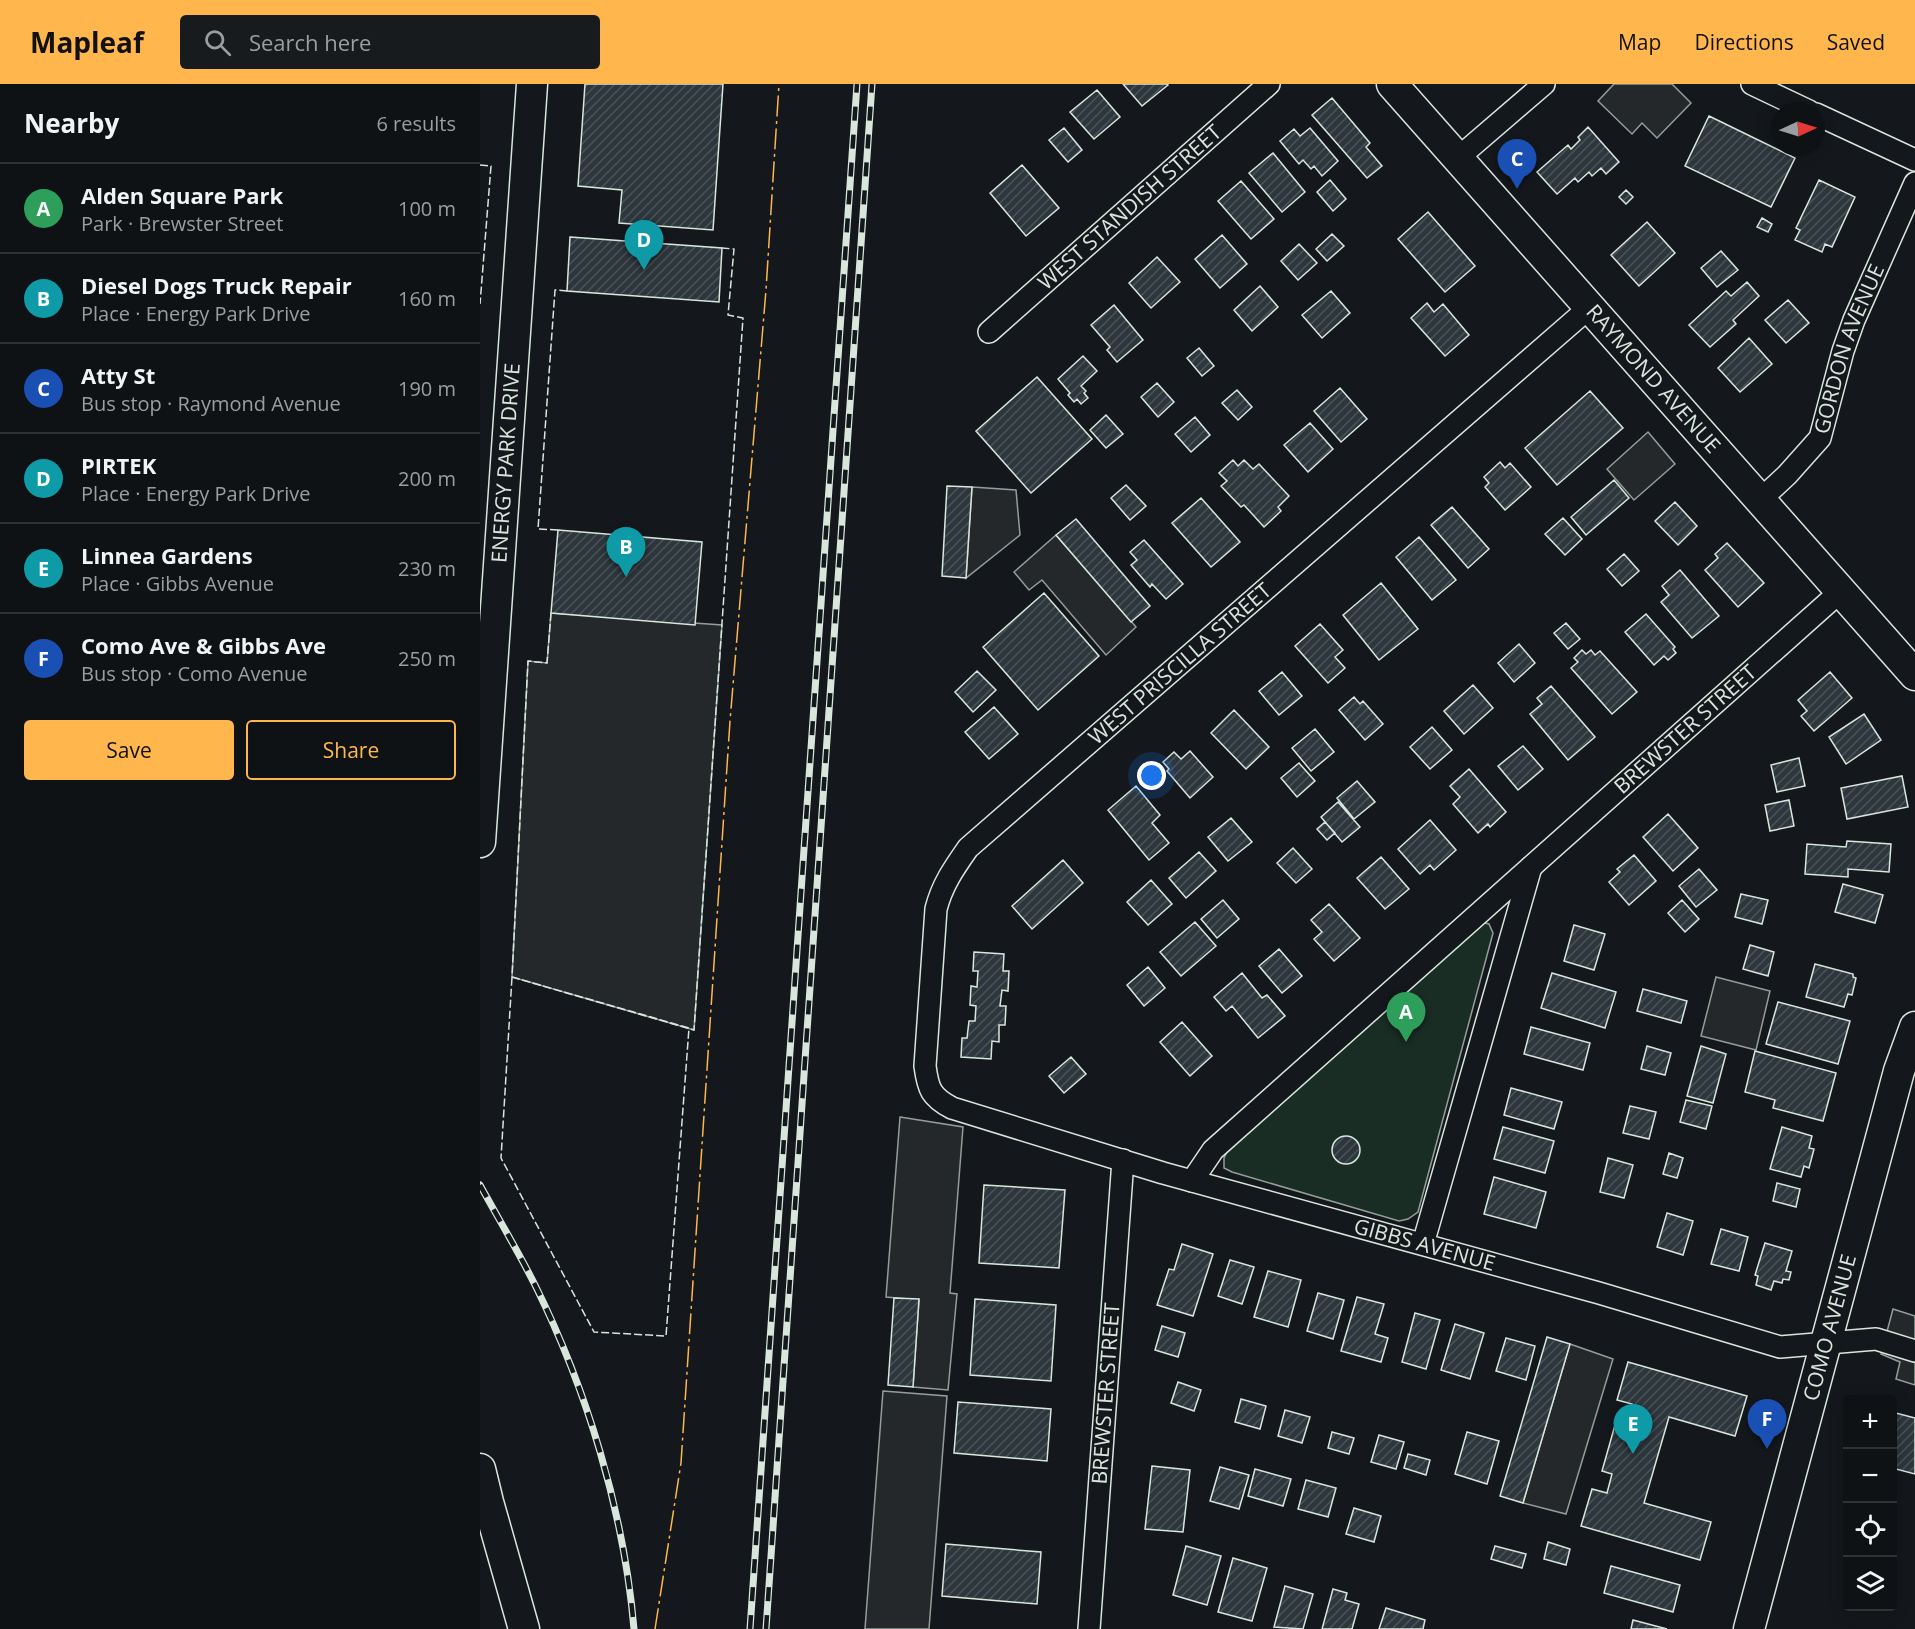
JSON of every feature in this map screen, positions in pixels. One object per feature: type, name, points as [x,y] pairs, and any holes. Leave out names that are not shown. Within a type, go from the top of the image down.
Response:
[{"type":"street","name":"ENERGY PARK DRIVE","points":[[480,842],[532,84]]},
{"type":"street","name":"WEST STANDISH STREET","points":[[989,332],[1269,84]]},
{"type":"street","name":"RAYMOND AVENUE","points":[[1392,84],[1915,675]]},
{"type":"street","points":[[1458,158],[1544,84]]},
{"type":"street","points":[[1752,84],[1790,102]]},
{"type":"street","points":[[1825,118],[1915,160]]},
{"type":"street","name":"GORDON AVENUE","points":[[1760,500],[1787,475],[1820,438],[1846,341],[1915,183]]},
{"type":"street","name":"WEST PRISCILLA STREET","points":[[937,1100],[927,1083],[925,1066],[936,909],[947,877],[968,848],[1590,307]]},
{"type":"street","name":"BREWSTER STREET","points":[[1192,1181],[1213,1150],[1840,591]]},
{"type":"street","points":[[1423,1244],[1531,867]]},
{"type":"street","name":"COMO AVENUE","points":[[1749,1629],[1899,1071],[1915,1027]]},
{"type":"street","name":"GIBBS AVENUE","points":[[937,1100],[952,1108],[1192,1181],[1619,1299],[1780,1347],[1876,1339],[1915,1351]]},
{"type":"street","name":"BREWSTER STREET","points":[[1089,1629],[1123,1160]]},
{"type":"street","points":[[480,1469],[524,1629]]},
{"type":"green space","points":[[1479,924],[1489,924],[1493,933],[1418,1212],[1408,1219],[1399,1221],[1224,1168],[1224,1158],[1228,1150]]},
{"type":"shaded area","points":[[1614,84],[1672,84],[1691,103],[1657,138],[1642,123],[1632,134],[1598,101]]},
{"type":"shaded area","points":[[1648,432],[1675,464],[1634,500],[1607,469]]},
{"type":"shaded area","points":[[972,487],[1016,490],[1020,535],[966,578]]},
{"type":"shaded area","points":[[1056,535],[1136,627],[1106,655],[1042,580],[1029,590],[1014,572]]},
{"type":"shaded area","points":[[551,613],[722,625],[694,1030],[512,977],[528,661],[547,663]]},
{"type":"shaded area","points":[[1716,977],[1770,991],[1756,1050],[1701,1036]]},
{"type":"shaded area","points":[[900,1117],[963,1127],[950,1293],[957,1294],[948,1390],[913,1387],[919,1300],[886,1297]]},
{"type":"shaded area","points":[[1893,1309],[1915,1316],[1915,1385],[1896,1379],[1900,1362],[1881,1354]]},
{"type":"shaded area","points":[[1570,1344],[1613,1359],[1566,1514],[1523,1503]]},
{"type":"shaded area","points":[[883,1391],[947,1396],[929,1629],[865,1629]]},
{"type":"building","points":[[585,84],[723,84],[713,230],[619,223],[622,190],[578,186]]},
{"type":"building","points":[[1123,84],[1167,84],[1168,85],[1142,106]]},
{"type":"building","points":[[1097,90],[1120,117],[1094,139],[1070,112]]},
{"type":"building","points":[[1332,98],[1370,143],[1366,147],[1382,166],[1367,178],[1312,115]]},
{"type":"building","points":[[1709,116],[1771,146],[1771,156],[1795,158],[1771,207],[1685,166]]},
{"type":"building","points":[[1588,127],[1619,162],[1606,174],[1601,168],[1592,176],[1589,172],[1578,182],[1575,178],[1557,194],[1537,172],[1568,145],[1571,149]]},
{"type":"building","points":[[1064,128],[1082,150],[1068,162],[1049,140]]},
{"type":"building","points":[[1310,128],[1338,161],[1322,176],[1314,166],[1311,169],[1303,160],[1299,164],[1280,141],[1294,129],[1300,136]]},
{"type":"building","points":[[1273,153],[1305,192],[1282,212],[1249,173]]},
{"type":"building","points":[[1022,165],[1059,208],[1026,236],[990,193]]},
{"type":"building","points":[[1330,180],[1346,199],[1333,211],[1317,192]]},
{"type":"building","points":[[1819,180],[1855,197],[1832,247],[1825,244],[1822,252],[1795,240],[1800,230],[1796,228]]},
{"type":"building","points":[[1241,181],[1274,219],[1251,239],[1218,201]]},
{"type":"building","points":[[1626,190],[1633,197],[1626,204],[1619,197]]},
{"type":"building","points":[[1428,212],[1475,266],[1445,292],[1398,239]]},
{"type":"building","points":[[1762,218],[1772,224],[1768,232],[1757,227]]},
{"type":"building","points":[[1647,222],[1675,253],[1639,286],[1611,255]]},
{"type":"building","points":[[1332,234],[1344,246],[1327,261],[1316,249]]},
{"type":"building","points":[[1222,235],[1247,264],[1220,288],[1195,259]]},
{"type":"building","points":[[570,237],[722,248],[719,302],[567,291]]},
{"type":"building","points":[[1299,244],[1317,263],[1298,280],[1281,261]]},
{"type":"building","points":[[1721,251],[1738,270],[1717,287],[1701,268]]},
{"type":"building","points":[[1157,257],[1180,282],[1151,308],[1129,283]]},
{"type":"building","points":[[1747,282],[1759,296],[1733,320],[1736,324],[1710,347],[1689,325],[1726,291],[1731,296]]},
{"type":"building","points":[[1260,286],[1278,307],[1252,331],[1234,310]]},
{"type":"building","points":[[1331,291],[1350,313],[1322,338],[1302,315]]},
{"type":"building","points":[[1788,300],[1809,323],[1786,343],[1765,320]]},
{"type":"building","points":[[1427,303],[1434,312],[1443,304],[1469,335],[1445,356],[1411,318]]},
{"type":"building","points":[[1114,305],[1143,340],[1117,362],[1107,350],[1110,347],[1091,325]]},
{"type":"building","points":[[1749,338],[1772,364],[1740,392],[1718,368]]},
{"type":"building","points":[[1199,348],[1214,366],[1202,376],[1187,358]]},
{"type":"building","points":[[1083,356],[1097,371],[1081,386],[1088,398],[1081,404],[1077,399],[1074,402],[1068,395],[1070,393],[1058,379]]},
{"type":"building","points":[[1037,377],[1092,439],[1031,493],[976,431]]},
{"type":"building","points":[[1157,383],[1174,402],[1158,417],[1141,397]]},
{"type":"building","points":[[1340,388],[1367,419],[1341,442],[1314,411]]},
{"type":"building","points":[[1237,390],[1252,407],[1238,420],[1222,403]]},
{"type":"building","points":[[1590,391],[1623,428],[1557,485],[1525,448]]},
{"type":"building","points":[[1106,415],[1123,434],[1106,448],[1090,430]]},
{"type":"building","points":[[1195,417],[1210,435],[1191,452],[1175,434]]},
{"type":"building","points":[[1310,423],[1333,449],[1308,472],[1284,445]]},
{"type":"building","points":[[1233,460],[1238,466],[1244,460],[1253,469],[1259,464],[1289,496],[1278,507],[1281,511],[1264,527],[1244,505],[1241,507],[1221,486],[1227,481],[1219,473]]},
{"type":"building","points":[[1500,462],[1505,468],[1510,463],[1531,487],[1505,510],[1485,487],[1489,483],[1484,477]]},
{"type":"building","points":[[1614,480],[1629,498],[1586,535],[1571,517]]},
{"type":"building","points":[[1126,485],[1146,506],[1130,520],[1111,498]]},
{"type":"building","points":[[947,486],[972,487],[966,578],[942,576]]},
{"type":"building","points":[[1201,498],[1240,542],[1211,567],[1172,523]]},
{"type":"building","points":[[1675,502],[1697,526],[1678,545],[1655,521]]},
{"type":"building","points":[[1452,507],[1489,549],[1468,568],[1431,525]]},
{"type":"building","points":[[1563,518],[1582,539],[1565,555],[1545,534]]},
{"type":"building","points":[[1076,519],[1150,606],[1131,622],[1056,535]]},
{"type":"building","points":[[558,530],[702,542],[695,625],[551,613]]},
{"type":"building","points":[[1419,537],[1456,580],[1432,600],[1396,557]]},
{"type":"building","points":[[1144,540],[1183,584],[1166,599],[1152,584],[1150,587],[1131,565],[1137,560],[1130,552]]},
{"type":"building","points":[[1727,543],[1764,583],[1738,607],[1705,570],[1718,558],[1715,554]]},
{"type":"building","points":[[1624,554],[1639,571],[1622,586],[1607,569]]},
{"type":"building","points":[[1680,570],[1719,616],[1692,638],[1661,602],[1669,595],[1662,586]]},
{"type":"building","points":[[1381,583],[1418,629],[1379,660],[1343,615]]},
{"type":"building","points":[[1044,593],[1099,656],[1038,710],[983,647]]},
{"type":"building","points":[[1646,614],[1675,647],[1673,649],[1676,653],[1668,660],[1664,656],[1654,665],[1625,632]]},
{"type":"building","points":[[1566,623],[1580,639],[1568,649],[1554,633]]},
{"type":"building","points":[[1320,624],[1343,650],[1335,657],[1345,668],[1328,683],[1295,646]]},
{"type":"building","points":[[1519,644],[1535,663],[1514,682],[1498,663]]},
{"type":"building","points":[[1582,650],[1586,654],[1591,650],[1595,655],[1600,651],[1637,692],[1612,714],[1571,668],[1578,662],[1574,658]]},
{"type":"building","points":[[977,671],[996,690],[973,712],[955,692]]},
{"type":"building","points":[[1282,672],[1302,696],[1279,715],[1259,691]]},
{"type":"building","points":[[1830,672],[1852,698],[1814,731],[1801,716],[1807,711],[1798,700]]},
{"type":"building","points":[[1473,685],[1493,708],[1464,734],[1444,711]]},
{"type":"building","points":[[1551,686],[1595,737],[1568,760],[1530,714],[1542,704],[1537,698]]},
{"type":"building","points":[[1354,697],[1360,704],[1363,701],[1383,724],[1365,740],[1339,710]]},
{"type":"building","points":[[994,707],[1018,734],[989,759],[965,732]]},
{"type":"building","points":[[1234,710],[1269,747],[1246,769],[1211,733]]},
{"type":"building","points":[[1864,714],[1881,740],[1846,764],[1829,737]]},
{"type":"building","points":[[1432,727],[1452,750],[1430,769],[1410,747]]},
{"type":"building","points":[[1315,729],[1334,752],[1311,771],[1292,748]]},
{"type":"building","points":[[1523,746],[1543,769],[1518,790],[1498,766]]},
{"type":"building","points":[[1190,751],[1213,777],[1190,798],[1167,771],[1169,769],[1163,762],[1174,752],[1181,759]]},
{"type":"building","points":[[1799,758],[1805,786],[1777,792],[1771,765]]},
{"type":"building","points":[[1299,763],[1315,781],[1297,797],[1281,778]]},
{"type":"building","points":[[1469,769],[1506,812],[1490,827],[1488,824],[1478,833],[1453,804],[1460,797],[1450,786]]},
{"type":"building","points":[[1902,776],[1908,807],[1847,819],[1841,788]]},
{"type":"building","points":[[1357,781],[1375,802],[1354,819],[1337,798]]},
{"type":"building","points":[[1136,786],[1160,815],[1152,823],[1169,843],[1149,860],[1108,810]]},
{"type":"building","points":[[1789,800],[1794,826],[1770,831],[1765,805]]},
{"type":"building","points":[[1338,802],[1360,827],[1342,842],[1321,817]]},
{"type":"building","points":[[1668,814],[1698,848],[1673,871],[1643,837]]},
{"type":"building","points":[[1231,818],[1252,842],[1228,861],[1208,837]]},
{"type":"building","points":[[1430,820],[1456,850],[1434,870],[1430,865],[1420,874],[1398,849]]},
{"type":"building","points":[[1325,822],[1335,833],[1327,840],[1317,829]]},
{"type":"building","points":[[1847,841],[1891,844],[1889,872],[1848,869],[1848,877],[1805,874],[1807,844],[1846,847]]},
{"type":"building","points":[[1293,848],[1312,869],[1296,883],[1277,863]]},
{"type":"building","points":[[1199,852],[1216,871],[1186,898],[1169,878]]},
{"type":"building","points":[[1634,855],[1656,881],[1629,905],[1609,882],[1620,872],[1617,869]]},
{"type":"building","points":[[1381,857],[1409,889],[1385,909],[1357,878]]},
{"type":"building","points":[[1063,860],[1083,883],[1032,929],[1012,906]]},
{"type":"building","points":[[1699,869],[1717,890],[1696,907],[1679,886]]},
{"type":"building","points":[[1151,880],[1172,904],[1148,925],[1127,902]]},
{"type":"building","points":[[1843,884],[1883,895],[1875,923],[1835,912]]},
{"type":"building","points":[[1741,894],[1768,900],[1762,924],[1735,917]]},
{"type":"building","points":[[1223,900],[1239,919],[1217,938],[1201,919]]},
{"type":"building","points":[[1682,900],[1699,919],[1685,932],[1668,913]]},
{"type":"building","points":[[1329,904],[1360,938],[1334,961],[1314,939],[1322,932],[1311,920]]},
{"type":"building","points":[[1195,922],[1216,946],[1181,976],[1160,952]]},
{"type":"building","points":[[1574,925],[1605,934],[1594,970],[1564,961]]},
{"type":"building","points":[[1750,945],[1774,952],[1768,976],[1743,969]]},
{"type":"building","points":[[1279,949],[1302,976],[1282,993],[1259,966]]},
{"type":"building","points":[[974,952],[1004,954],[1003,971],[1009,971],[1008,991],[1002,990],[1000,1006],[1006,1006],[1005,1025],[999,1025],[999,1042],[992,1041],[991,1059],[961,1057],[962,1038],[967,1038],[969,1021],[975,1021],[976,1006],[970,1005],[971,986],[977,987],[978,971],[973,971]]},
{"type":"building","points":[[1815,964],[1853,974],[1856,978],[1852,995],[1848,994],[1844,1007],[1806,997]]},
{"type":"building","points":[[1148,967],[1165,988],[1144,1006],[1127,985]]},
{"type":"building","points":[[1242,973],[1262,998],[1267,995],[1285,1016],[1258,1038],[1232,1006],[1226,1011],[1214,997]]},
{"type":"building","points":[[1552,973],[1616,992],[1605,1028],[1541,1008]]},
{"type":"building","points":[[1643,989],[1687,1001],[1681,1023],[1637,1011]]},
{"type":"building","points":[[1778,1002],[1850,1021],[1838,1064],[1766,1044]]},
{"type":"building","points":[[1182,1022],[1212,1056],[1190,1076],[1160,1042]]},
{"type":"building","points":[[1531,1027],[1590,1043],[1583,1070],[1524,1054]]},
{"type":"building","points":[[1647,1046],[1671,1053],[1665,1075],[1641,1069]]},
{"type":"building","points":[[1701,1046],[1726,1054],[1713,1103],[1687,1096]]},
{"type":"building","points":[[1755,1051],[1836,1073],[1823,1121],[1773,1108],[1775,1100],[1745,1092]]},
{"type":"building","points":[[1071,1057],[1086,1074],[1064,1093],[1049,1076]]},
{"type":"building","points":[[1511,1088],[1562,1102],[1554,1129],[1504,1115]]},
{"type":"building","points":[[1686,1100],[1712,1106],[1706,1129],[1680,1122]]},
{"type":"building","points":[[1630,1106],[1656,1112],[1649,1139],[1623,1133]]},
{"type":"building","points":[[1503,1127],[1554,1141],[1545,1173],[1494,1159]]},
{"type":"building","points":[[1782,1127],[1812,1136],[1809,1148],[1814,1149],[1809,1168],[1804,1166],[1801,1177],[1770,1169]]},
{"type":"building","points":[[1346,1136],[1356,1140],[1360,1150],[1356,1160],[1346,1164],[1336,1160],[1332,1150],[1336,1140]]},
{"type":"building","points":[[1669,1153],[1683,1158],[1677,1178],[1663,1174]]},
{"type":"building","points":[[1608,1158],[1633,1165],[1624,1198],[1600,1192]]},
{"type":"building","points":[[1494,1177],[1546,1192],[1536,1228],[1484,1214]]},
{"type":"building","points":[[1777,1183],[1800,1189],[1796,1207],[1773,1201]]},
{"type":"building","points":[[984,1185],[1065,1190],[1059,1268],[979,1263]]},
{"type":"building","points":[[1667,1213],[1693,1221],[1683,1255],[1657,1247]]},
{"type":"building","points":[[1721,1229],[1748,1237],[1739,1271],[1711,1264]]},
{"type":"building","points":[[1765,1243],[1792,1251],[1786,1271],[1791,1272],[1789,1280],[1783,1279],[1782,1283],[1774,1281],[1771,1290],[1756,1285],[1758,1276],[1755,1275]]},
{"type":"building","points":[[1182,1244],[1213,1254],[1193,1316],[1157,1305],[1169,1269],[1174,1270]]},
{"type":"building","points":[[1230,1260],[1254,1267],[1242,1304],[1218,1296]]},
{"type":"building","points":[[1268,1271],[1301,1280],[1288,1327],[1254,1317]]},
{"type":"building","points":[[1318,1293],[1344,1300],[1333,1339],[1307,1331]]},
{"type":"building","points":[[1357,1297],[1384,1304],[1375,1334],[1388,1338],[1381,1362],[1341,1351]]},
{"type":"building","points":[[894,1298],[919,1299],[913,1387],[888,1385]]},
{"type":"building","points":[[975,1299],[1056,1305],[1051,1381],[970,1375]]},
{"type":"building","points":[[1415,1313],[1440,1320],[1426,1369],[1402,1362]]},
{"type":"building","points":[[1455,1324],[1484,1333],[1470,1379],[1441,1370]]},
{"type":"building","points":[[1162,1326],[1185,1333],[1178,1357],[1155,1350]]},
{"type":"building","points":[[1547,1337],[1570,1344],[1523,1503],[1500,1496]]},
{"type":"building","points":[[1506,1338],[1535,1346],[1526,1380],[1496,1371]]},
{"type":"building","points":[[1628,1362],[1747,1396],[1735,1436],[1669,1417],[1644,1503],[1711,1522],[1700,1560],[1581,1526],[1592,1489],[1607,1493],[1612,1474],[1602,1471],[1617,1418],[1627,1421],[1632,1404],[1617,1400]]},
{"type":"building","points":[[1178,1382],[1201,1390],[1194,1411],[1171,1403]]},
{"type":"building","points":[[1241,1399],[1266,1406],[1260,1429],[1235,1422]]},
{"type":"building","points":[[958,1402],[1051,1409],[1047,1461],[954,1453]]},
{"type":"building","points":[[1285,1410],[1310,1417],[1302,1443],[1278,1436]]},
{"type":"building","points":[[1897,1413],[1915,1418],[1915,1474],[1897,1469]]},
{"type":"building","points":[[1332,1432],[1354,1438],[1349,1454],[1328,1448]]},
{"type":"building","points":[[1467,1432],[1499,1441],[1487,1484],[1455,1474]]},
{"type":"building","points":[[1379,1435],[1404,1442],[1396,1469],[1371,1462]]},
{"type":"building","points":[[1408,1454],[1430,1460],[1426,1475],[1404,1468]]},
{"type":"building","points":[[1152,1466],[1190,1470],[1183,1532],[1145,1529]]},
{"type":"building","points":[[1220,1467],[1249,1475],[1239,1509],[1210,1501]]},
{"type":"building","points":[[1255,1469],[1291,1479],[1283,1506],[1248,1496]]},
{"type":"building","points":[[1306,1480],[1336,1488],[1328,1517],[1298,1509]]},
{"type":"building","points":[[1354,1508],[1381,1516],[1374,1542],[1346,1534]]},
{"type":"building","points":[[1548,1542],[1570,1549],[1566,1565],[1544,1559]]},
{"type":"building","points":[[946,1544],[1041,1552],[1037,1604],[942,1596]]},
{"type":"building","points":[[1186,1546],[1221,1556],[1207,1605],[1173,1595]]},
{"type":"building","points":[[1495,1546],[1526,1554],[1522,1568],[1491,1559]]},
{"type":"building","points":[[1233,1558],[1267,1568],[1252,1621],[1218,1612]]},
{"type":"building","points":[[1611,1566],[1680,1585],[1673,1612],[1604,1593]]},
{"type":"building","points":[[1285,1586],[1313,1594],[1303,1629],[1274,1627]]},
{"type":"building","points":[[1333,1589],[1347,1593],[1345,1600],[1359,1604],[1352,1629],[1322,1629]]},
{"type":"building","points":[[1386,1608],[1425,1620],[1423,1629],[1379,1629]]},
{"type":"building","points":[[1633,1620],[1667,1629],[1631,1629]]},
{"type":"railway","points":[[750,1629],[857,84]]},
{"type":"railway","points":[[766,1629],[872,84]]},
{"type":"railway","points":[[480,1185],[535,1285],[554,1325],[587,1409],[612,1496],[622,1541],[634,1629]]},
{"type":"fence","points":[[480,165],[491,166],[480,304]]},
{"type":"fence","points":[[551,613],[547,663],[528,661],[512,977],[694,1030],[743,318],[728,315],[734,249],[722,248]]},
{"type":"fence","points":[[558,530],[538,529],[555,290],[567,291]]},
{"type":"fence","points":[[512,977],[689,1028],[666,1336],[594,1332],[501,1158],[512,977]]},
{"type":"power","points":[[655,1629],[681,1463],[730,721],[766,290],[779,84]]},
{"type":"place","name":"Atty St","points":[[1517,189]]},
{"type":"place","name":"PIRTEK","points":[[644,270]]},
{"type":"place","name":"Diesel Dogs Truck Repair","points":[[626,577]]},
{"type":"place","name":"Alden Square Park","points":[[1406,1042]]},
{"type":"place","name":"Como Ave & Gibbs Ave","points":[[1767,1449]]},
{"type":"place","name":"Linnea Gardens","points":[[1633,1454]]}]
